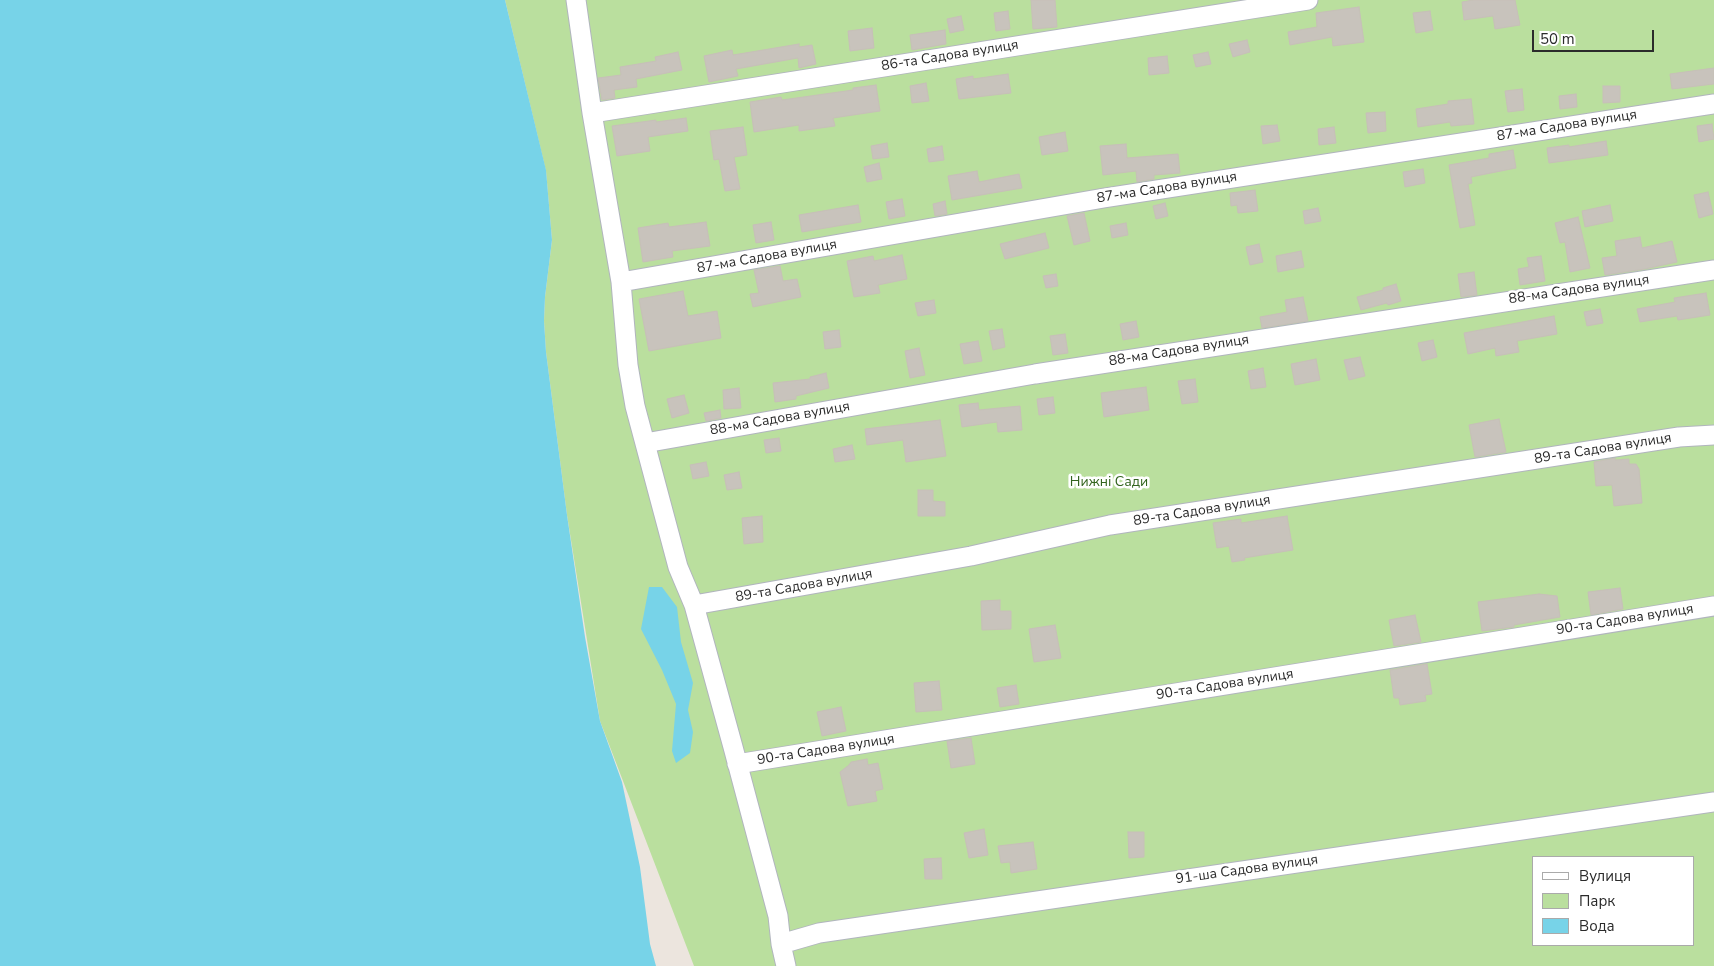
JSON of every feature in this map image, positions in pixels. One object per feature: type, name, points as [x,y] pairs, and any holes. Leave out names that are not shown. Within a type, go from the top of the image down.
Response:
[{"type":"street","points":[[576,0],[592,113],[621,282],[628,365],[635,406],[678,567],[694,605],[778,916],[786,966]]},
{"type":"street","name":"86-та Садова вулиця","points":[[592,113],[1308,0]]},
{"type":"street","name":"87-ма Садова вулиця","points":[[621,282],[1104,198],[1714,104]]},
{"type":"street","name":"88-ма Садова вулиця","points":[[645,443],[1035,374],[1714,270]]},
{"type":"street","name":"89-та Садова вулиця","points":[[694,605],[971,556],[1110,526],[1679,437],[1714,435]]},
{"type":"street","name":"90-та Садова вулиця","points":[[737,764],[1714,606]]},
{"type":"street","name":"91-ша Садова вулиця","points":[[781,944],[819,933],[1714,802]]},
{"type":"green space","name":"Нижні Сади","points":[[505,0],[1714,0],[1714,966],[694,966],[600,721],[567,515],[546,352],[545,297],[552,240],[546,171]]},
{"type":"water","points":[[0,0],[505,0],[546,170],[552,240],[545,297],[546,352],[585,637],[600,721],[622,782],[640,867],[650,944],[656,966],[0,966]]},
{"type":"water","points":[[649,587],[662,587],[677,607],[681,642],[693,683],[688,710],[693,732],[690,753],[676,763],[672,751],[676,704],[662,670],[641,629]]},
{"type":"building","points":[[1031,0],[1055,0],[1057,27],[1033,29]]},
{"type":"building","points":[[1473,0],[1515,0],[1520,25],[1495,29],[1493,16],[1464,20],[1462,2]]},
{"type":"building","points":[[1359,7],[1364,42],[1333,46],[1332,37],[1290,45],[1288,32],[1317,27],[1316,13]]},
{"type":"building","points":[[1008,11],[1010,29],[996,31],[994,13]]},
{"type":"building","points":[[1430,11],[1433,30],[1416,33],[1413,13]]},
{"type":"building","points":[[961,16],[964,30],[950,33],[947,19]]},
{"type":"building","points":[[872,28],[874,48],[850,51],[848,31]]},
{"type":"building","points":[[945,30],[946,44],[912,50],[910,35]]},
{"type":"building","points":[[1247,40],[1250,52],[1233,57],[1229,44]]},
{"type":"building","points":[[799,44],[799,47],[812,45],[816,64],[799,68],[798,58],[736,69],[738,76],[709,82],[704,56],[732,50],[733,55]]},
{"type":"building","points":[[678,52],[682,70],[636,79],[637,87],[614,90],[615,98],[602,100],[598,78],[621,75],[620,67],[656,61],[655,57]]},
{"type":"building","points":[[1208,52],[1211,64],[1196,67],[1193,55]]},
{"type":"building","points":[[1167,56],[1169,73],[1149,75],[1148,58]]},
{"type":"building","points":[[1714,68],[1714,84],[1672,89],[1670,74]]},
{"type":"building","points":[[1008,74],[1011,93],[959,99],[956,79],[973,76],[973,79]]},
{"type":"building","points":[[926,83],[929,101],[912,103],[910,86]]},
{"type":"building","points":[[876,85],[880,111],[833,118],[835,126],[799,131],[799,125],[754,132],[750,102],[781,97],[782,100]]},
{"type":"building","points":[[1603,86],[1620,86],[1620,102],[1603,103]]},
{"type":"building","points":[[1522,89],[1524,110],[1508,112],[1505,91]]},
{"type":"building","points":[[1576,94],[1577,107],[1560,109],[1559,96]]},
{"type":"building","points":[[1471,99],[1474,124],[1451,126],[1450,122],[1418,127],[1416,109],[1448,104],[1448,101]]},
{"type":"building","points":[[1385,112],[1386,131],[1368,133],[1366,113]]},
{"type":"building","points":[[686,118],[688,131],[648,137],[650,151],[617,156],[612,126]]},
{"type":"building","points":[[1712,124],[1714,139],[1699,142],[1697,126]]},
{"type":"building","points":[[1277,125],[1280,141],[1263,144],[1261,126]]},
{"type":"building","points":[[743,127],[747,155],[734,157],[740,189],[725,191],[719,159],[714,160],[710,131]]},
{"type":"building","points":[[1334,127],[1336,143],[1319,145],[1318,129]]},
{"type":"building","points":[[1065,132],[1068,151],[1042,155],[1039,137]]},
{"type":"building","points":[[1606,141],[1608,155],[1549,163],[1547,148],[1569,145],[1569,147]]},
{"type":"building","points":[[887,143],[889,157],[873,159],[871,146]]},
{"type":"building","points":[[1126,144],[1127,158],[1178,154],[1180,173],[1154,175],[1154,179],[1137,182],[1136,171],[1103,175],[1100,146]]},
{"type":"building","points":[[942,146],[944,160],[929,162],[927,149]]},
{"type":"building","points":[[1513,150],[1516,168],[1471,177],[1472,183],[1468,184],[1475,225],[1460,228],[1449,165],[1489,158],[1489,154]]},
{"type":"building","points":[[879,163],[882,179],[867,182],[864,167]]},
{"type":"building","points":[[1423,169],[1425,183],[1405,187],[1403,172]]},
{"type":"building","points":[[977,171],[979,182],[1019,174],[1022,188],[952,200],[948,176]]},
{"type":"building","points":[[1255,190],[1258,211],[1238,213],[1237,205],[1231,206],[1230,193]]},
{"type":"building","points":[[1708,192],[1713,214],[1699,218],[1694,195]]},
{"type":"building","points":[[902,199],[905,216],[889,219],[886,202]]},
{"type":"building","points":[[945,201],[947,214],[935,216],[933,204]]},
{"type":"building","points":[[1165,203],[1168,216],[1156,219],[1153,206]]},
{"type":"building","points":[[858,205],[861,222],[802,232],[799,215]]},
{"type":"building","points":[[1610,205],[1613,221],[1585,227],[1582,211]]},
{"type":"building","points":[[1318,208],[1321,221],[1305,224],[1303,211]]},
{"type":"building","points":[[1084,213],[1090,241],[1074,245],[1067,216]]},
{"type":"building","points":[[1578,217],[1590,268],[1570,272],[1565,242],[1560,243],[1555,223]]},
{"type":"building","points":[[706,222],[710,246],[672,251],[673,257],[643,262],[638,228],[668,223],[669,227]]},
{"type":"building","points":[[771,222],[774,240],[756,243],[753,225]]},
{"type":"building","points":[[1126,223],[1128,235],[1112,238],[1110,226]]},
{"type":"building","points":[[1045,233],[1049,248],[1005,259],[1000,244]]},
{"type":"building","points":[[1640,237],[1642,248],[1672,241],[1677,262],[1605,275],[1602,258],[1617,256],[1615,241]]},
{"type":"building","points":[[1259,244],[1263,262],[1250,265],[1246,247]]},
{"type":"building","points":[[1301,251],[1304,267],[1278,272],[1276,256]]},
{"type":"building","points":[[902,255],[907,279],[878,285],[880,293],[854,297],[847,261],[873,256],[874,261]]},
{"type":"building","points":[[1541,256],[1545,281],[1520,285],[1518,269],[1529,267],[1527,258]]},
{"type":"building","points":[[780,266],[783,281],[797,279],[801,297],[753,307],[750,294],[759,293],[754,270]]},
{"type":"building","points":[[1474,272],[1477,295],[1461,297],[1458,274]]},
{"type":"building","points":[[1056,274],[1058,286],[1046,288],[1043,276]]},
{"type":"building","points":[[1396,284],[1401,301],[1361,310],[1357,297],[1383,290],[1383,288]]},
{"type":"building","points":[[683,291],[688,316],[717,311],[721,338],[649,351],[639,299]]},
{"type":"building","points":[[1706,293],[1710,315],[1678,320],[1677,316],[1640,322],[1637,309],[1675,302],[1674,298]]},
{"type":"building","points":[[1303,297],[1308,321],[1262,328],[1260,317],[1287,312],[1285,300]]},
{"type":"building","points":[[934,300],[936,313],[918,316],[915,303]]},
{"type":"building","points":[[1600,309],[1603,323],[1587,326],[1584,312]]},
{"type":"building","points":[[1554,316],[1557,334],[1517,341],[1519,352],[1496,356],[1495,348],[1468,354],[1464,333]]},
{"type":"building","points":[[1136,321],[1139,337],[1123,340],[1120,324]]},
{"type":"building","points":[[1002,329],[1005,347],[993,350],[989,331]]},
{"type":"building","points":[[839,330],[841,347],[825,349],[823,332]]},
{"type":"building","points":[[1065,334],[1068,353],[1053,355],[1050,336]]},
{"type":"building","points":[[1433,340],[1437,357],[1422,361],[1418,343]]},
{"type":"building","points":[[978,341],[982,361],[964,364],[960,344]]},
{"type":"building","points":[[919,348],[925,375],[910,378],[905,351]]},
{"type":"building","points":[[1360,357],[1365,376],[1349,380],[1344,360]]},
{"type":"building","points":[[1316,359],[1320,380],[1295,385],[1291,364]]},
{"type":"building","points":[[1263,368],[1266,387],[1251,389],[1248,371]]},
{"type":"building","points":[[826,373],[829,388],[796,396],[796,399],[775,402],[773,383],[810,379],[810,377]]},
{"type":"building","points":[[1195,379],[1198,402],[1182,404],[1178,381]]},
{"type":"building","points":[[1146,387],[1149,410],[1104,417],[1101,393]]},
{"type":"building","points":[[739,388],[741,408],[724,409],[723,390]]},
{"type":"building","points":[[684,395],[689,413],[672,418],[667,399]]},
{"type":"building","points":[[1053,397],[1055,413],[1039,415],[1037,399]]},
{"type":"building","points":[[978,403],[979,410],[1020,406],[1022,430],[998,432],[997,422],[962,427],[959,405]]},
{"type":"building","points":[[720,410],[721,418],[706,421],[704,413]]},
{"type":"building","points":[[1499,419],[1506,452],[1475,457],[1469,425]]},
{"type":"building","points":[[940,420],[946,456],[906,462],[903,440],[867,445],[865,429]]},
{"type":"building","points":[[779,438],[781,451],[766,453],[764,440]]},
{"type":"building","points":[[852,445],[855,459],[835,462],[833,449]]},
{"type":"building","points":[[1615,458],[1615,460],[1629,459],[1629,464],[1636,464],[1639,469],[1642,503],[1614,506],[1612,485],[1596,486],[1594,462]]},
{"type":"building","points":[[706,462],[709,476],[693,479],[690,465]]},
{"type":"building","points":[[739,472],[742,488],[727,490],[724,475]]},
{"type":"building","points":[[918,490],[933,490],[933,501],[945,502],[945,516],[918,516]]},
{"type":"building","points":[[762,516],[763,542],[744,544],[742,518]]},
{"type":"building","points":[[1287,516],[1293,550],[1244,558],[1245,560],[1232,562],[1229,546],[1217,548],[1213,523],[1241,519],[1241,523]]},
{"type":"building","points":[[1620,588],[1623,609],[1591,615],[1588,592]]},
{"type":"building","points":[[1539,594],[1557,596],[1560,617],[1514,625],[1514,627],[1482,631],[1478,602]]},
{"type":"building","points":[[1000,600],[1000,611],[1011,611],[1011,629],[982,630],[981,601]]},
{"type":"building","points":[[1415,615],[1421,642],[1394,646],[1389,620]]},
{"type":"building","points":[[1055,625],[1061,658],[1034,662],[1029,629]]},
{"type":"building","points":[[1427,664],[1432,694],[1425,695],[1426,701],[1400,705],[1399,698],[1394,698],[1390,670]]},
{"type":"building","points":[[939,681],[942,710],[916,712],[914,683]]},
{"type":"building","points":[[1016,685],[1019,704],[1000,707],[997,688]]},
{"type":"building","points":[[841,707],[846,731],[822,736],[817,712]]},
{"type":"building","points":[[971,738],[975,764],[951,768],[947,741]]},
{"type":"building","points":[[867,759],[868,765],[878,763],[883,789],[875,791],[877,801],[848,806],[840,772],[851,762]]},
{"type":"building","points":[[984,829],[988,855],[969,858],[964,833]]},
{"type":"building","points":[[1128,832],[1144,832],[1144,857],[1129,858]]},
{"type":"building","points":[[1033,842],[1037,869],[1011,873],[1010,862],[1001,863],[998,846]]},
{"type":"building","points":[[941,858],[942,879],[925,879],[924,859]]}]
